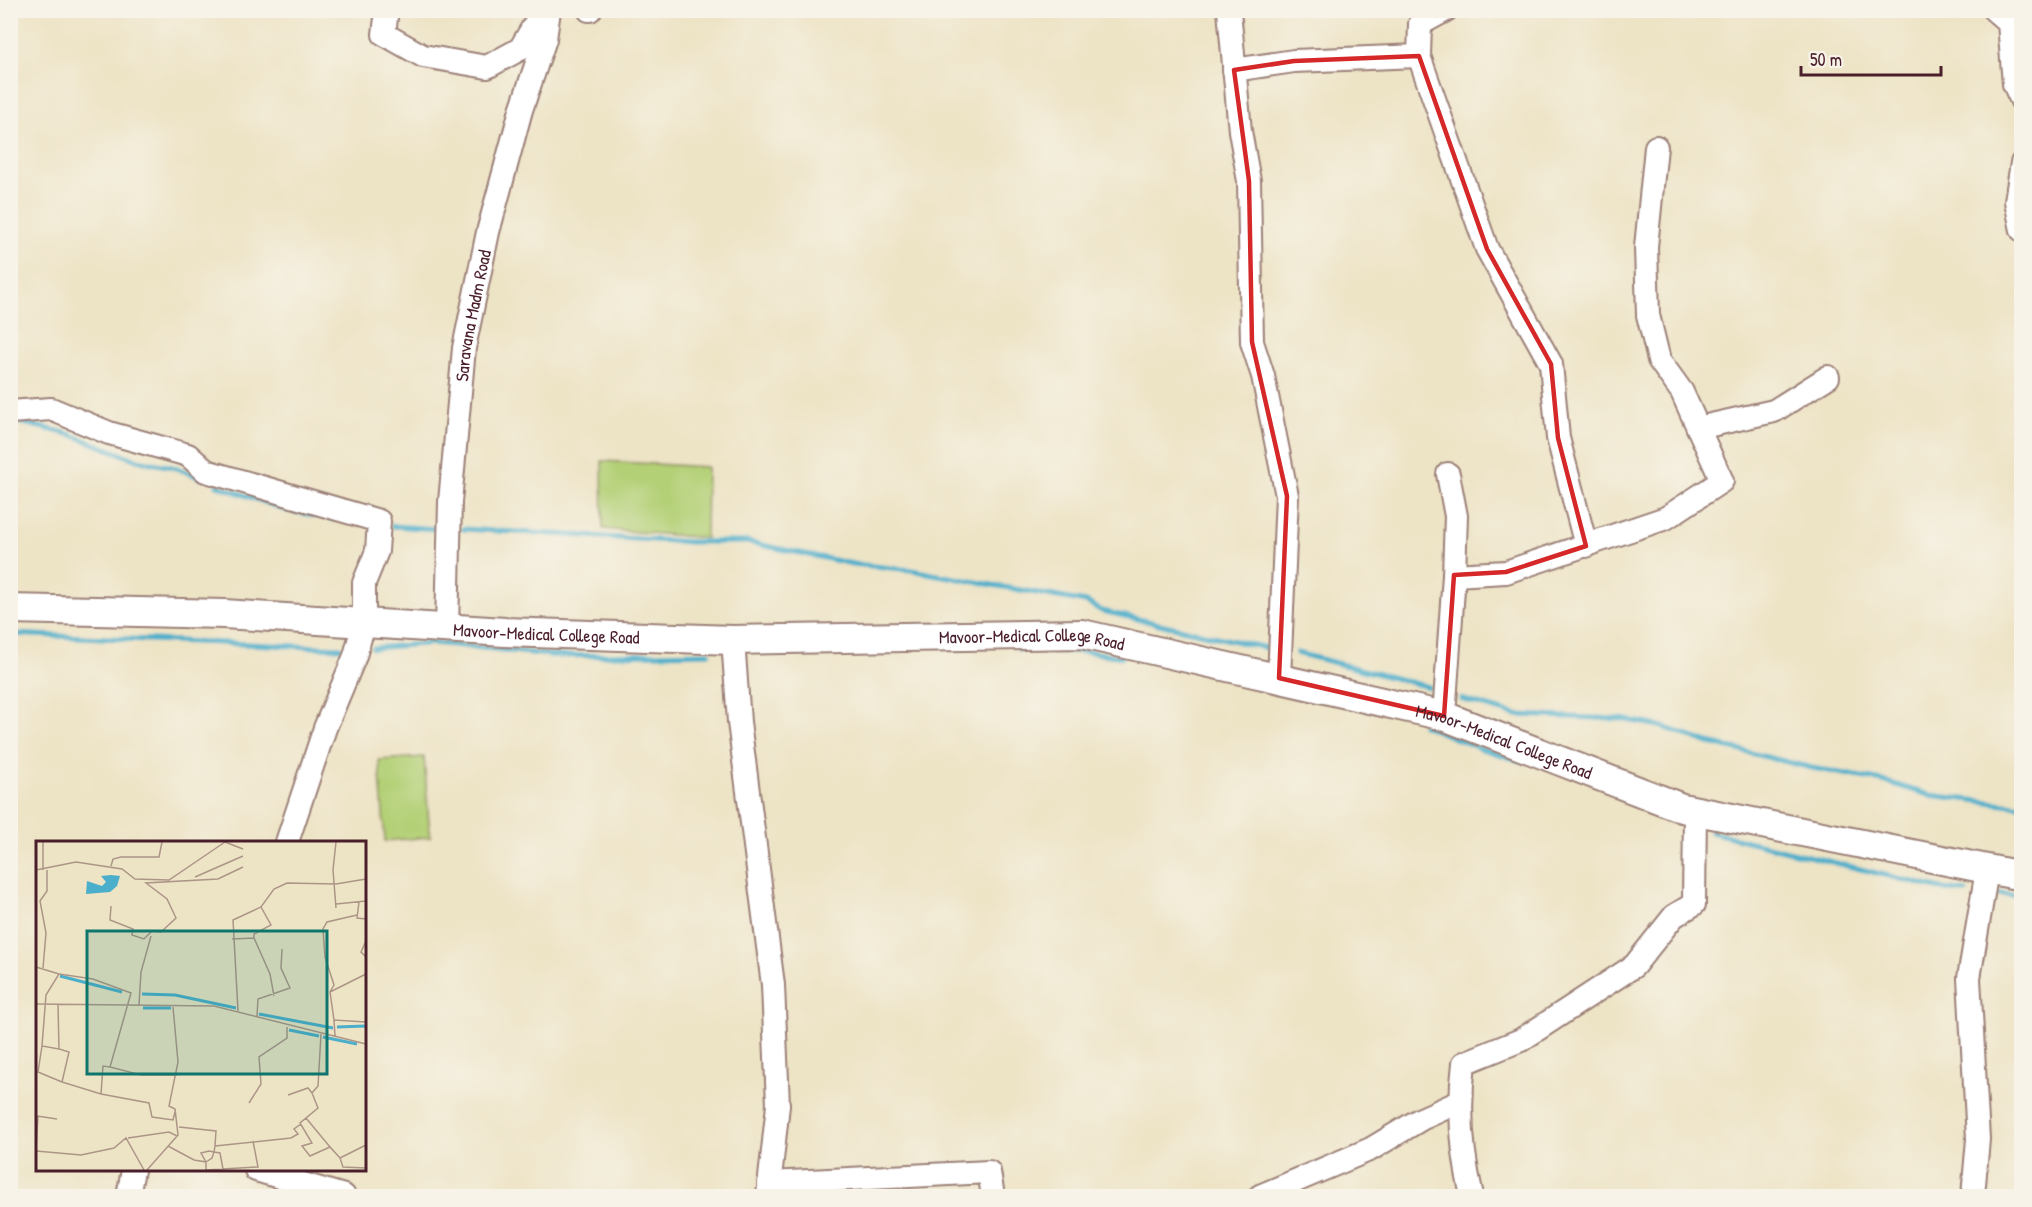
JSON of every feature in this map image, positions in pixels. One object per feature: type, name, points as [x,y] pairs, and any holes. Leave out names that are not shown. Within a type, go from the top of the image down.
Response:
[{"type":"main road","name":"Mavoor-Medical College Road","points":[[10,609],[224,614],[447,629],[733,640],[1082,634],[1444,716],[1695,811],[2022,876]]},
{"type":"street","points":[[387,10],[384,34],[423,56],[487,67],[520,50],[543,10]]},
{"type":"street","name":"Saravana Madm Road","points":[[447,629],[450,502],[464,348],[488,232],[521,110],[545,39],[549,10]]},
{"type":"street","points":[[1229,10],[1240,131],[1249,181],[1252,342],[1263,376],[1287,496],[1279,678]]},
{"type":"street","points":[[1446,10],[1420,24],[1419,56],[1487,249],[1551,364],[1558,438],[1586,546]]},
{"type":"street","points":[[1994,10],[2008,24],[2014,84],[2022,101]]},
{"type":"street","points":[[1234,70],[1294,61],[1419,56]]},
{"type":"street","points":[[1454,575],[1506,573],[1666,518],[1722,481],[1682,392],[1659,360],[1648,315],[1646,247],[1656,147]]},
{"type":"street","points":[[2022,164],[2016,201],[2022,230]]},
{"type":"street","points":[[1698,428],[1774,411],[1828,376]]},
{"type":"street","points":[[10,412],[51,409],[109,433],[188,455],[206,471],[379,520],[377,552],[364,583],[364,623],[355,656],[322,739],[288,841]]},
{"type":"street","points":[[1444,716],[1456,516],[1448,474]]},
{"type":"street","points":[[733,640],[743,753],[773,985],[778,1106],[769,1190],[989,1172],[993,1197]]},
{"type":"street","points":[[1472,1197],[1461,1148],[1459,1102],[1464,1063],[1521,1040],[1634,966],[1674,916],[1694,904],[1695,811]]},
{"type":"street","points":[[1973,1197],[1978,1139],[1969,978],[1987,870]]},
{"type":"street","points":[[1260,1197],[1371,1149],[1420,1119],[1459,1102]]},
{"type":"street","points":[[128,1197],[133,1171]]},
{"type":"street","points":[[259,1171],[344,1197]]},
{"type":"highlighted area","points":[[1419,56],[1487,249],[1551,364],[1558,438],[1586,546],[1506,572],[1454,575],[1444,716],[1279,678],[1287,496],[1252,342],[1249,181],[1234,70],[1294,61]]},
{"type":"green space","points":[[602,461],[707,467],[706,538],[603,529]]},
{"type":"green space","points":[[424,757],[430,837],[385,841],[379,760]]},
{"type":"waterway","points":[[15,421],[69,434],[137,460],[177,468],[201,478]]},
{"type":"waterway","points":[[217,485],[286,510],[335,519]]},
{"type":"waterway","points":[[393,526],[438,529]]},
{"type":"waterway","points":[[463,529],[690,542],[747,542],[853,564],[911,570],[1086,602],[1102,611],[1266,648]]},
{"type":"waterway","points":[[10,634],[341,648]]},
{"type":"waterway","points":[[373,648],[434,643],[560,656],[709,653]]},
{"type":"waterway","points":[[1018,649],[1091,652],[1122,657]]},
{"type":"waterway","points":[[790,653],[868,652]]},
{"type":"waterway","points":[[1297,653],[1429,687]]},
{"type":"waterway","points":[[1461,699],[1516,715],[1621,719],[1660,726],[1709,743],[1812,768],[1883,781],[1929,795],[2022,806]]},
{"type":"waterway","points":[[1423,725],[1479,748],[1522,761]]},
{"type":"waterway","points":[[1711,832],[1941,889],[1966,892]]},
{"type":"waterway","points":[[2000,894],[2022,896]]}]
